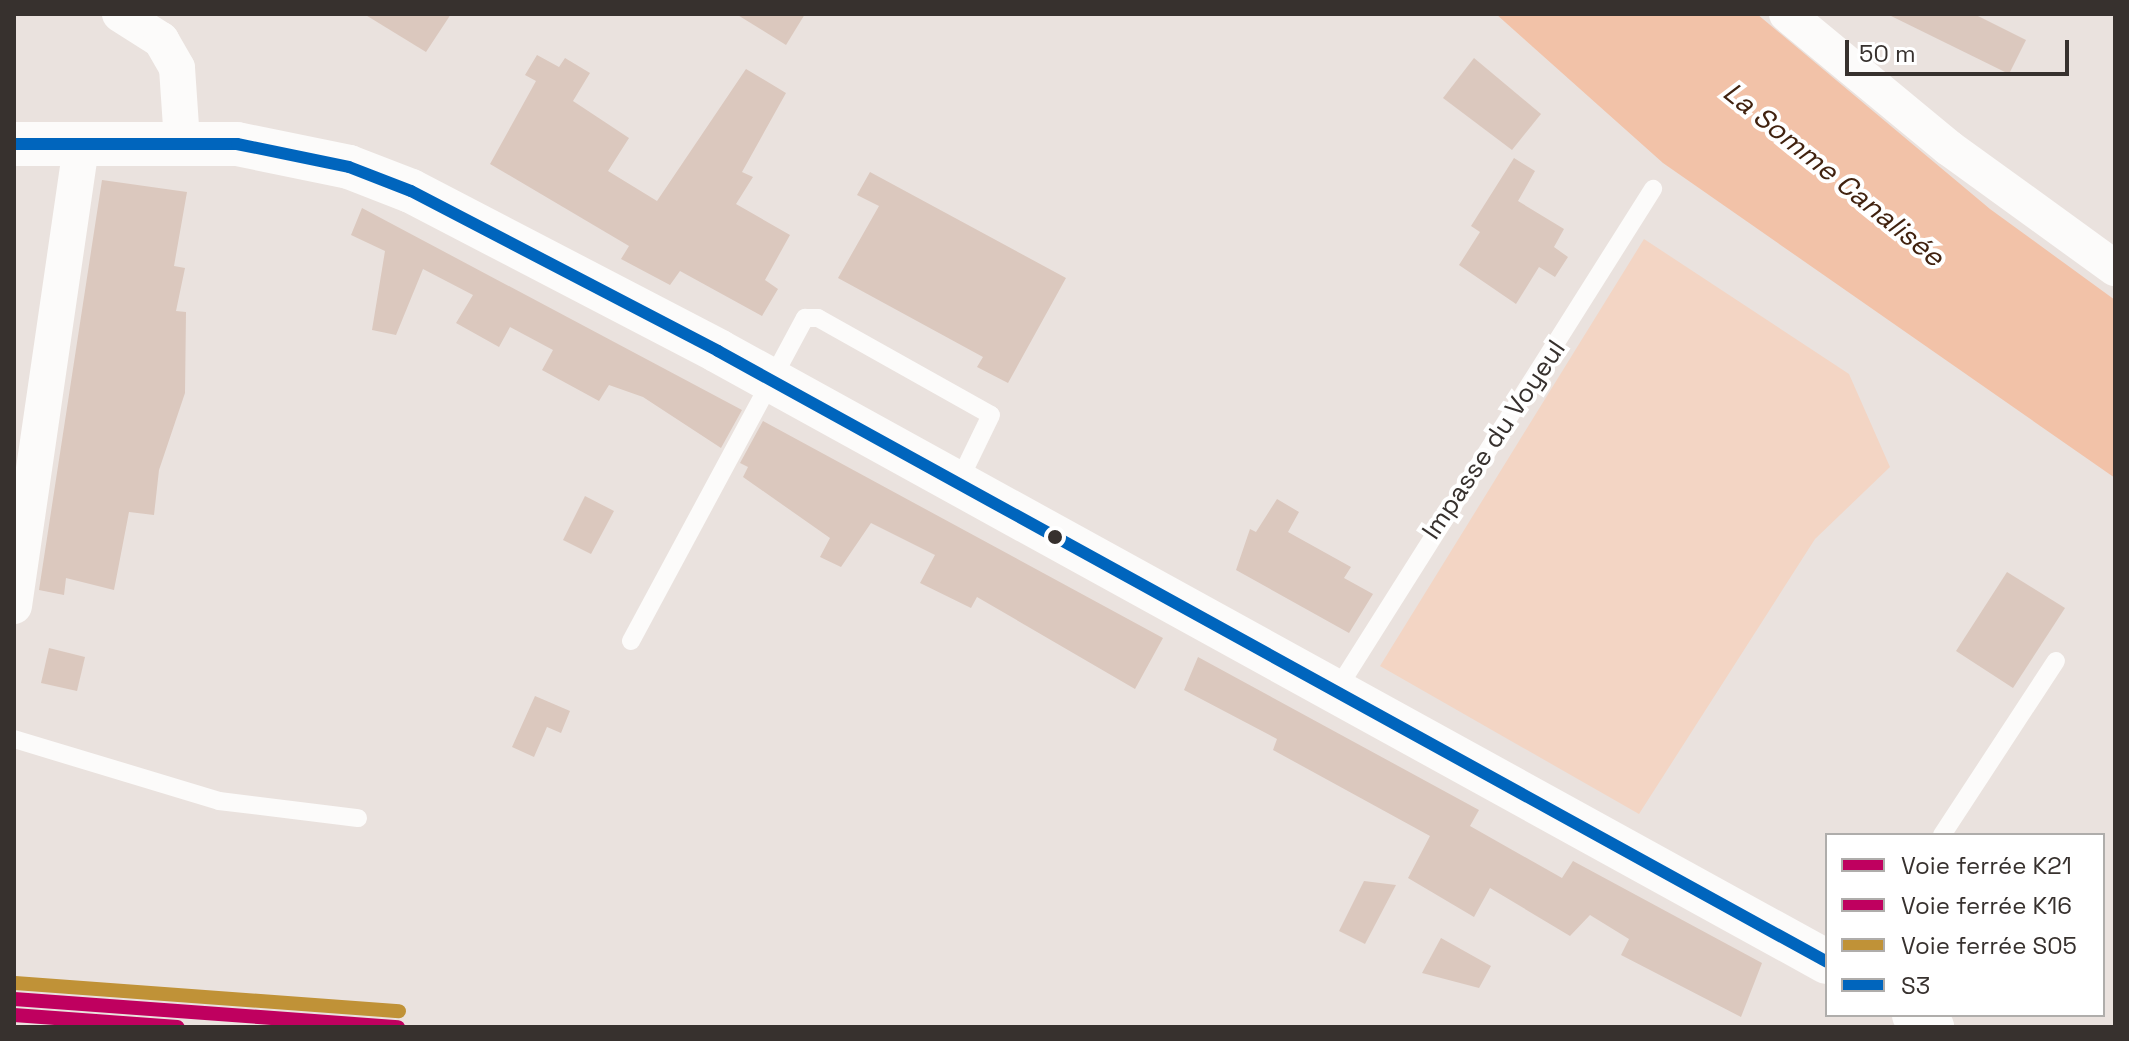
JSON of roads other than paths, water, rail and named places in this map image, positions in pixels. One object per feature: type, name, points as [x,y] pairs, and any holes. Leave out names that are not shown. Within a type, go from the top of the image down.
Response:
[{"type":"main road","points":[[14,144],[182,142],[278,150],[388,180],[767,378],[1825,961]]},
{"type":"street","points":[[120,14],[161,40],[177,68],[182,142]]},
{"type":"street","points":[[1787,14],[1949,148],[2115,268]]},
{"type":"street","points":[[14,606],[82,142]]},
{"type":"lane","name":"Impasse du Voyeul","points":[[1336,691],[1653,189]]},
{"type":"lane","points":[[631,641],[767,378],[805,318],[818,318],[956,391],[991,415],[958,483]]},
{"type":"lane","points":[[1943,833],[2056,661]]},
{"type":"lane","points":[[14,739],[219,801],[358,818]]},
{"type":"water","name":"La Somme Canalisée","points":[[1496,14],[1757,14],[1990,209],[2115,300],[2115,478],[1663,163]]},
{"type":"rail line","name":"S05","points":[[15,983],[399,1011]]},
{"type":"rail line","name":"K21","points":[[14,999],[398,1027]]},
{"type":"rail line","name":"K16","points":[[14,1015],[178,1027]]}]
